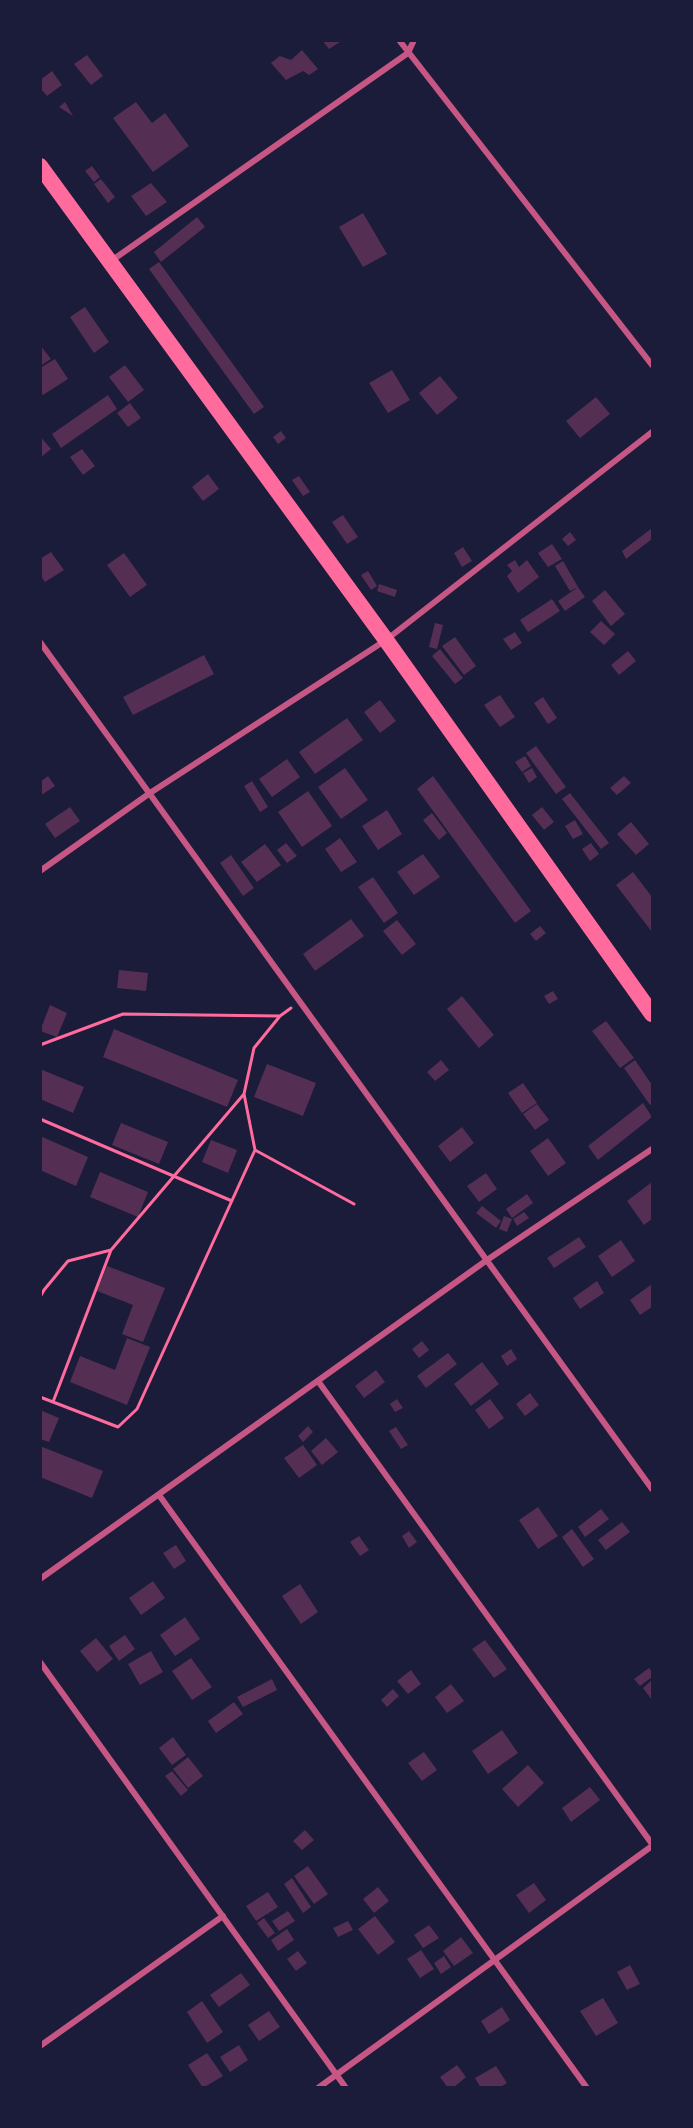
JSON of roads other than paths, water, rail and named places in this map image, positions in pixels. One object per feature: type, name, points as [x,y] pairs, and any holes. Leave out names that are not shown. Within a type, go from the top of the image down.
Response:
[{"type":"highway","points":[[41,168],[386,640],[652,1014]]},
{"type":"street","points":[[399,40],[652,365]]},
{"type":"street","points":[[110,261],[408,53],[414,40]]},
{"type":"street","points":[[40,871],[150,793],[386,640],[652,432]]},
{"type":"street","points":[[40,642],[652,1489]]},
{"type":"street","points":[[40,1579],[488,1260],[652,1149]]},
{"type":"street","points":[[318,1382],[652,1845],[318,2088]]},
{"type":"street","points":[[159,1495],[587,2088]]},
{"type":"street","points":[[40,1662],[346,2088]]},
{"type":"street","points":[[40,2046],[223,1916]]}]
